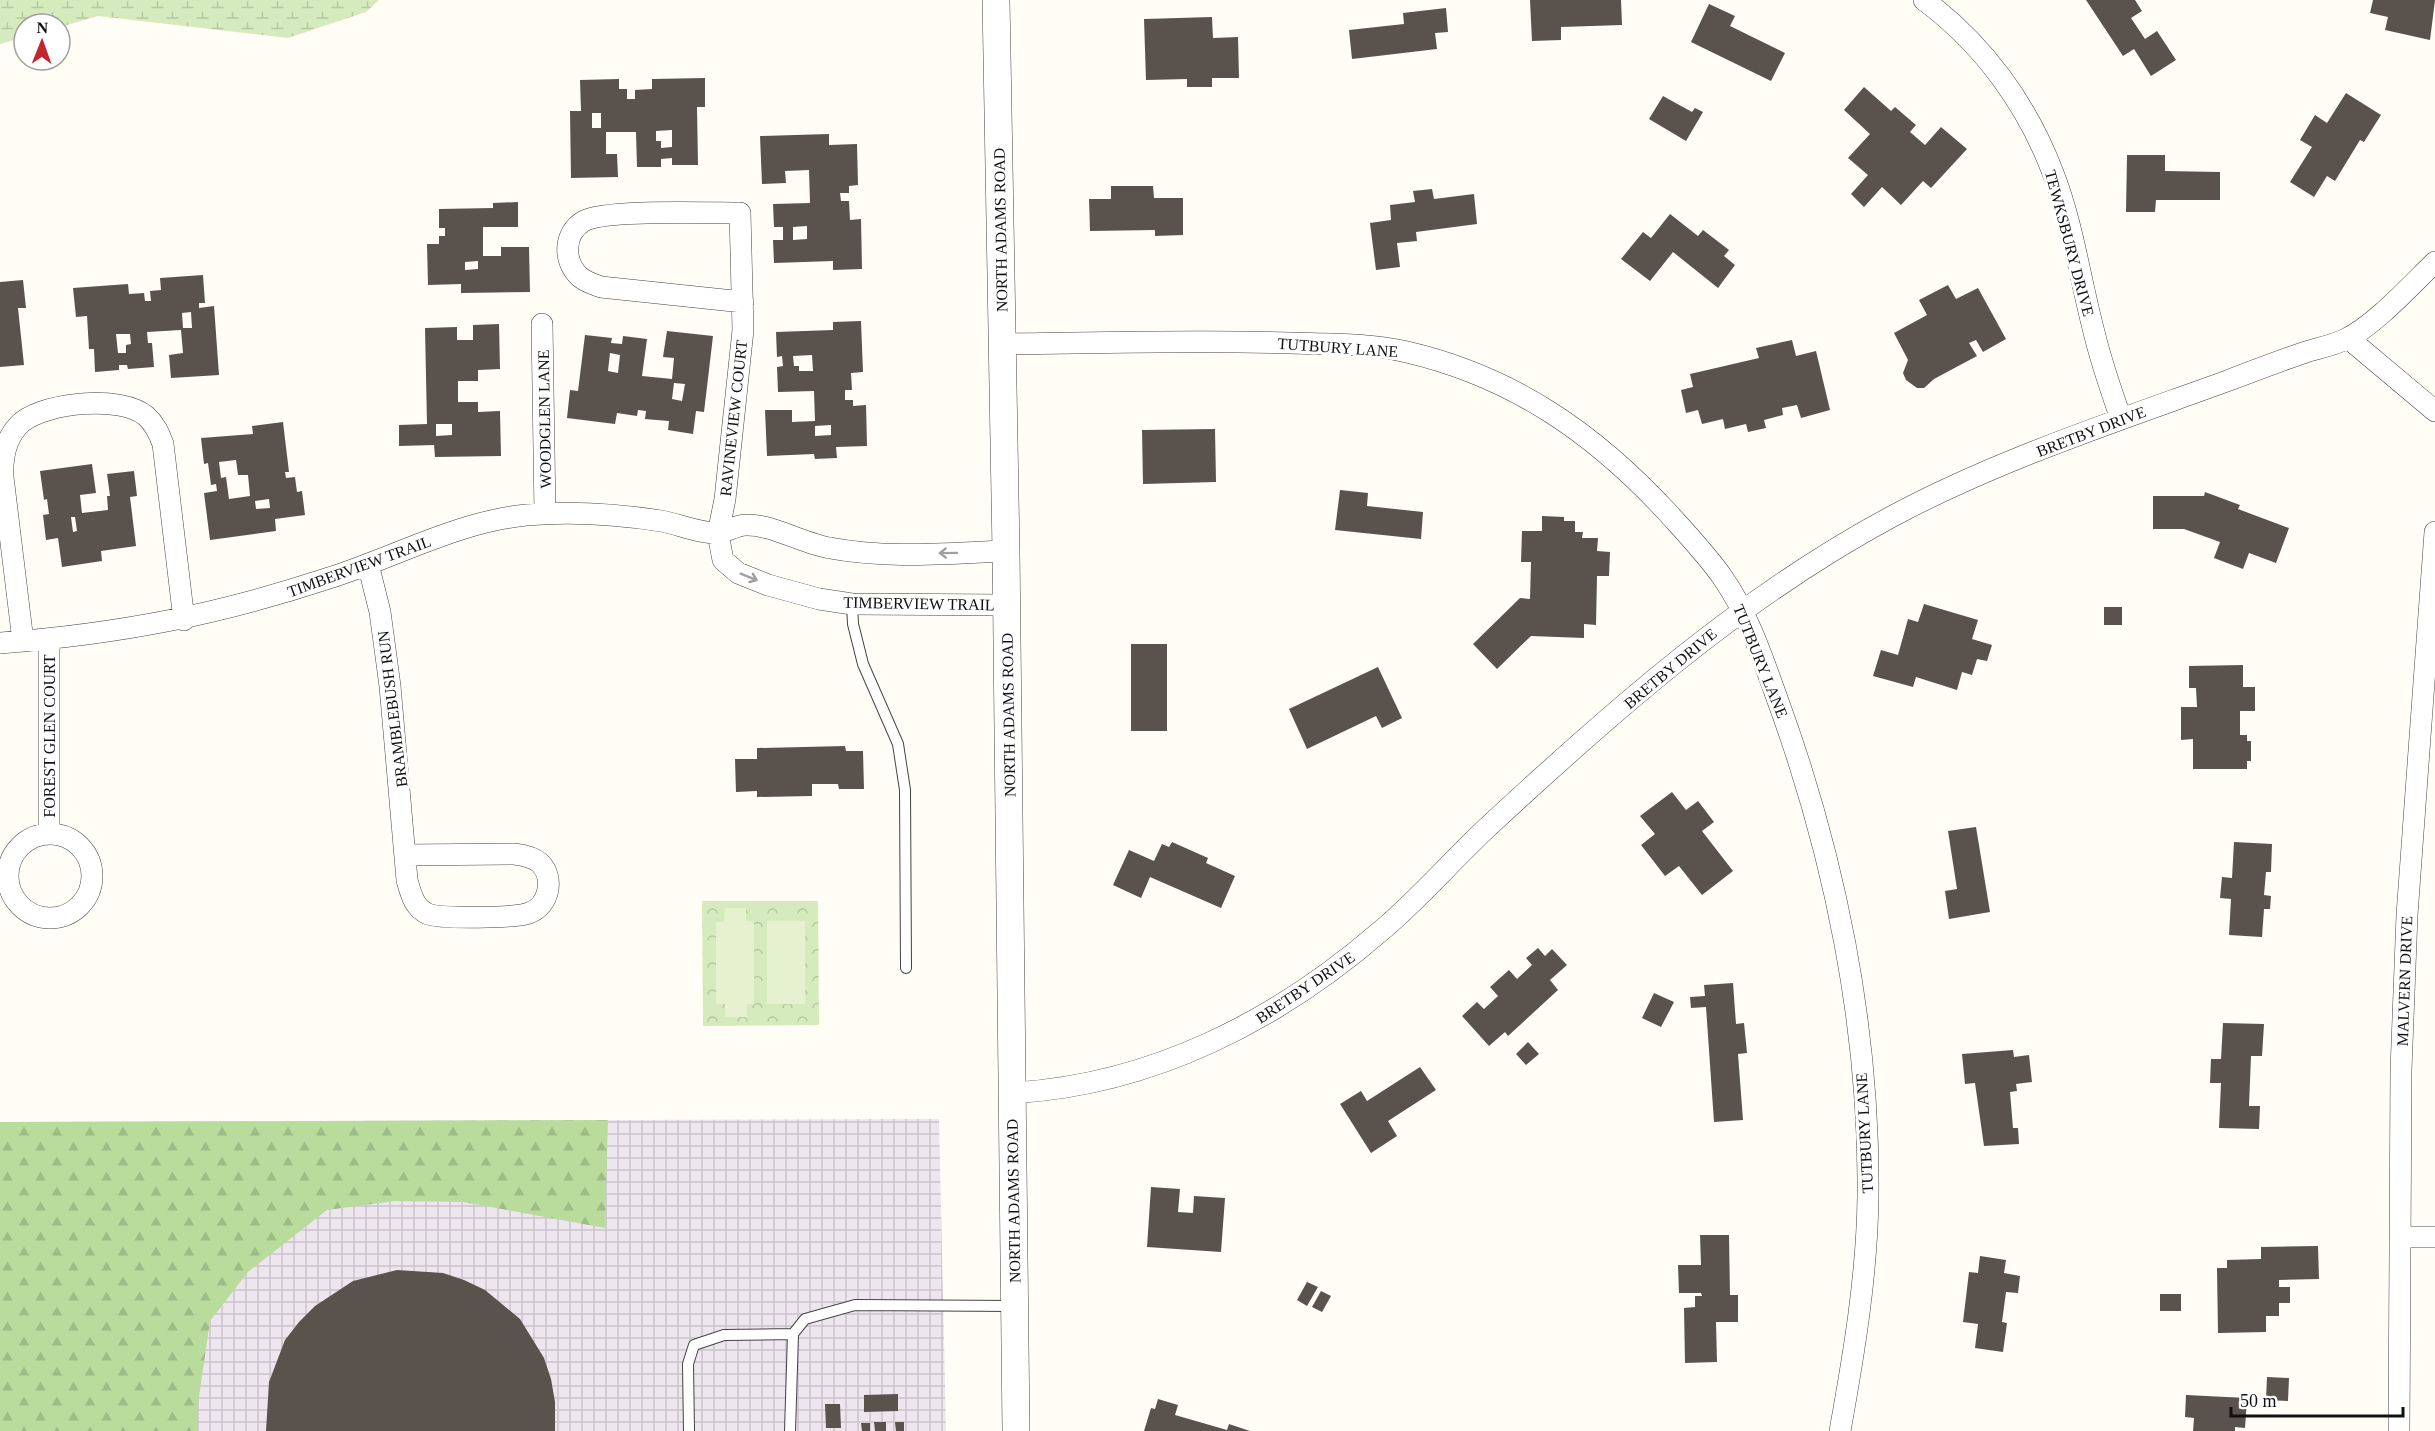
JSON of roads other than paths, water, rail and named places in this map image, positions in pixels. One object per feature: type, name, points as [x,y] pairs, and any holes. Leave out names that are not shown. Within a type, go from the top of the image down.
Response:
[{"type":"street","name":"NORTH ADAMS ROAD","points":[[996,0],[1006,551],[1016,1431]]},
{"type":"street","name":"TEWKSBURY DRIVE","points":[[1924,0],[1960,30],[2001,75],[2043,150],[2065,211],[2094,333],[2121,419]]},
{"type":"street","name":"RAVINEVIEW COURT","points":[[718,534],[743,330],[743,302],[740,213],[603,215],[578,225],[568,241],[567,251],[573,268],[585,281],[601,286],[743,302]]},
{"type":"street","name":"BRETBY DRIVE","points":[[1012,1093],[1052,1091],[1095,1083],[1146,1068],[1228,1036],[1311,987],[1386,927],[1488,826],[1623,707],[1707,637],[1742,611],[1854,538],[1900,512],[1975,477],[2121,419],[2348,338],[2384,310],[2435,262]]},
{"type":"street","name":"WOODGLEN LANE","points":[[542,324],[545,513]]},
{"type":"street","points":[[2348,338],[2435,411]]},
{"type":"street","name":"TUTBURY LANE","points":[[1003,344],[1263,342],[1360,346],[1408,352],[1477,374],[1547,409],[1595,442],[1626,469],[1684,530],[1724,579],[1742,611],[1789,730],[1813,808],[1852,985],[1866,1133],[1868,1193],[1862,1305],[1840,1431]]},
{"type":"street","points":[[23,641],[3,477],[4,451],[21,423],[44,411],[72,406],[99,403],[132,407],[147,417],[157,428],[163,444],[184,620]]},
{"type":"street","name":"TIMBERVIEW TRAIL","points":[[0,643],[49,639],[184,620],[258,601],[368,564],[470,526],[545,513],[580,513],[651,520],[718,534],[734,527],[748,525],[827,548],[857,553],[1006,551]]},
{"type":"street","name":"MALVERN DRIVE","points":[[2399,1431],[2401,1070],[2407,915],[2435,532]]},
{"type":"street","name":"TIMBERVIEW TRAIL","points":[[718,534],[723,560],[738,573],[803,595],[852,604],[1006,605]]},
{"type":"street","name":"BRAMBLEBUSH RUN","points":[[368,564],[380,612],[389,675],[406,855],[411,894],[417,906],[428,914],[440,917],[529,914],[539,908],[547,896],[549,883],[546,872],[540,863],[527,856],[514,854],[406,855]]},
{"type":"street","name":"FOREST GLEN COURT","points":[[49,639],[49,833]]},
{"type":"street","name":"FOREST GLEN COURT","points":[[49,833],[65,836],[77,843],[92,868],[89,890],[78,908],[65,915],[51,918],[37,916],[20,906],[9,889],[7,876],[15,850],[25,841],[49,833]]},
{"type":"street","points":[[2401,1237],[2435,1237]]},
{"type":"lane","points":[[852,604],[853,624],[863,664],[898,744],[903,766],[906,968]]},
{"type":"lane","points":[[790,1431],[793,1334],[805,1319],[855,1305],[1015,1306]]},
{"type":"lane","points":[[689,1431],[688,1364],[694,1345],[724,1335],[793,1334]]}]
